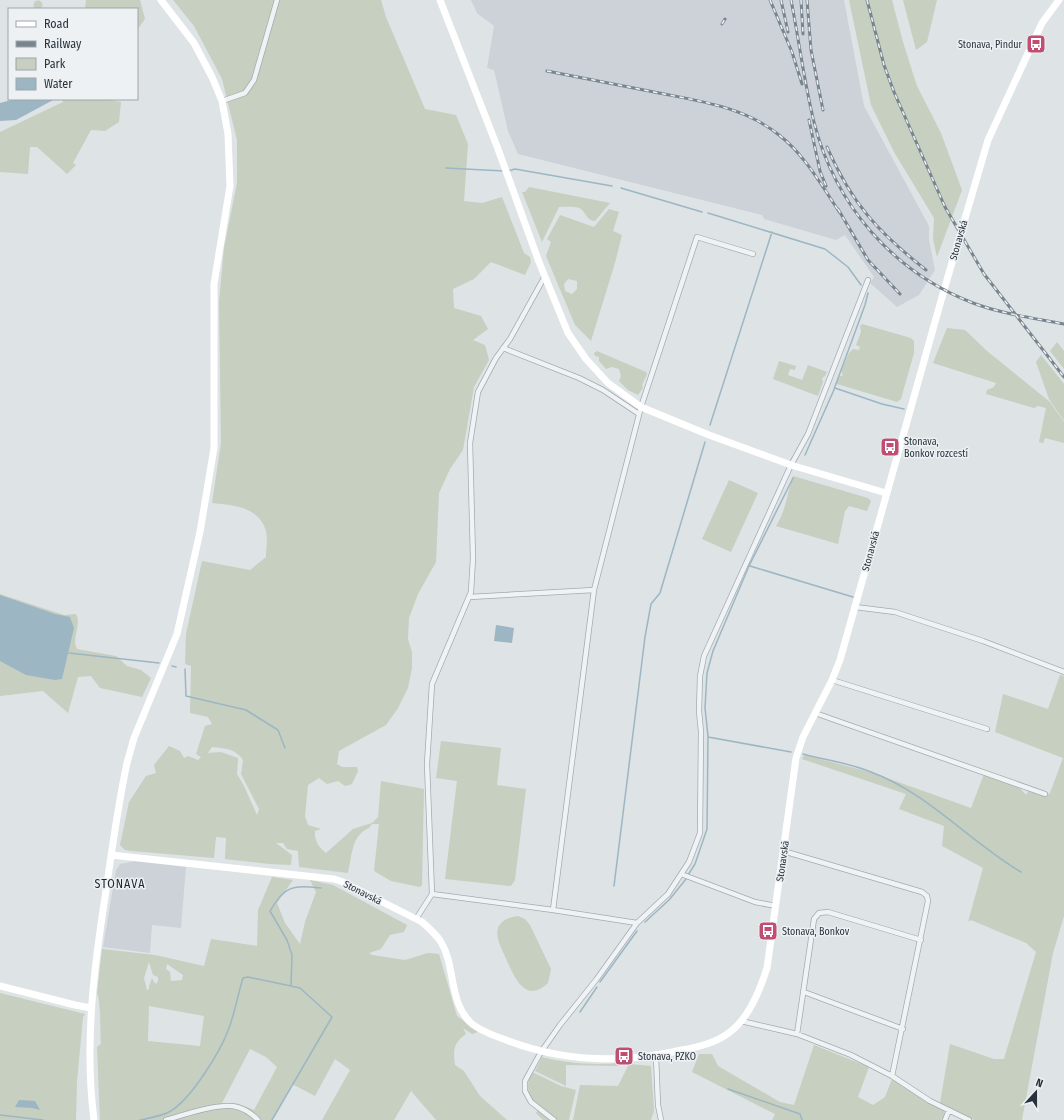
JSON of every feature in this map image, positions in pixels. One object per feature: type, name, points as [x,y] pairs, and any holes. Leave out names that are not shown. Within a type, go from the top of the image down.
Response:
[{"type":"street","points":[[94,1120],[91,1064],[91,1008],[121,791],[132,744],[177,634],[200,532],[214,448],[214,284],[230,179],[228,134],[222,101],[212,78],[194,43],[161,0]]},
{"type":"street","points":[[222,101],[245,93],[254,80],[276,0]]},
{"type":"street","points":[[440,0],[568,333],[586,359],[608,383],[640,410]]},
{"type":"street","name":"Stonavská","points":[[111,855],[298,874],[334,879],[343,882],[416,919],[433,931],[441,943],[456,998],[462,1013],[472,1024],[495,1037],[541,1052],[571,1058],[601,1059],[656,1056],[713,1041],[730,1032],[741,1021],[752,1004],[764,978],[776,906],[796,758],[803,737],[832,680],[988,140],[1042,23],[1059,0]]},
{"type":"street","points":[[553,910],[594,590],[640,410],[697,237],[752,254]]},
{"type":"street","points":[[416,919],[432,894],[427,764],[432,684],[469,597],[473,558],[470,444],[478,392],[496,358],[545,276]]},
{"type":"street","points":[[554,1120],[531,1102],[525,1091],[525,1081],[541,1052],[637,923],[668,894],[689,862],[700,833],[701,732],[699,711],[700,676],[704,656],[791,465],[808,434],[868,280]]},
{"type":"street","points":[[503,348],[579,378],[640,410],[791,465],[886,493]]},
{"type":"street","points":[[469,597],[594,590]]},
{"type":"street","points":[[854,607],[902,614],[983,641],[1064,672]]},
{"type":"street","points":[[832,680],[987,729]]},
{"type":"street","points":[[815,713],[1045,794]]},
{"type":"street","points":[[783,851],[922,892],[927,896],[928,901],[921,940],[892,1076]]},
{"type":"street","points":[[681,874],[755,902],[776,906]]},
{"type":"street","points":[[432,894],[637,923]]},
{"type":"street","points":[[797,1034],[814,919],[819,912],[828,912],[921,940]]},
{"type":"street","points":[[0,986],[91,1008]]},
{"type":"street","points":[[804,992],[903,1029]]},
{"type":"street","points":[[741,1021],[797,1034],[850,1055],[892,1076],[930,1101],[969,1120]]},
{"type":"street","points":[[656,1056],[658,1105],[661,1120]]},
{"type":"street","points":[[166,1120],[220,1107],[236,1106],[251,1112],[258,1120]]},
{"type":"street","points":[[945,1120],[950,1110]]},
{"type":"shaded area","points":[[471,0],[844,0],[864,106],[929,226],[929,240],[935,270],[919,295],[897,307],[870,283],[874,277],[845,235],[836,240],[764,219],[762,215],[518,154],[508,131],[494,70],[487,68],[494,26],[477,13]]},
{"type":"shaded area","points":[[135,861],[186,867],[181,928],[152,925],[150,953],[103,947],[116,870],[120,864]]},
{"type":"green space","points":[[38,0],[43,5],[41,8],[35,8],[33,5]]},
{"type":"green space","points":[[86,0],[140,0],[145,19],[138,29],[138,8],[85,8]]},
{"type":"green space","points":[[173,0],[381,0],[386,17],[425,109],[456,115],[468,144],[464,201],[482,203],[502,197],[524,253],[530,257],[531,262],[525,275],[491,262],[474,279],[453,289],[454,308],[481,316],[488,329],[473,340],[485,345],[489,360],[474,387],[463,450],[450,469],[439,493],[436,562],[418,594],[409,618],[408,639],[412,652],[412,668],[408,688],[398,708],[386,725],[339,751],[337,764],[342,767],[357,767],[358,771],[352,784],[345,786],[338,781],[327,784],[319,778],[308,785],[305,816],[308,825],[321,829],[315,831],[315,838],[321,849],[326,853],[353,829],[372,823],[378,817],[381,781],[424,789],[422,885],[420,887],[391,881],[374,871],[379,824],[372,824],[359,836],[353,847],[348,873],[299,867],[298,851],[287,849],[283,843],[276,843],[292,855],[291,865],[225,859],[226,838],[216,837],[214,858],[132,851],[125,850],[120,845],[129,802],[146,776],[156,773],[154,765],[169,746],[180,751],[184,758],[188,756],[198,760],[201,757],[196,754],[205,726],[212,724],[208,717],[190,713],[191,666],[185,664],[186,634],[202,561],[250,570],[266,557],[266,531],[263,523],[258,517],[252,512],[237,506],[212,503],[221,443],[219,302],[224,248],[237,183],[237,140],[222,79],[194,26]],"holes":[[[212,747],[234,751],[243,760],[241,774],[259,809],[257,815],[237,774],[238,758],[221,752],[208,753]]]},
{"type":"green space","points":[[849,0],[892,0],[917,86],[941,133],[962,190],[937,257],[933,239],[934,218],[894,152],[871,105]]},
{"type":"green space","points":[[903,0],[937,0],[927,42],[916,50]]},
{"type":"green space","points":[[62,100],[110,100],[121,102],[119,122],[105,131],[91,130],[73,163],[76,165],[67,174],[37,147],[30,147],[28,174],[0,172],[0,132],[63,102]]},
{"type":"green space","points":[[529,187],[610,203],[595,221],[588,218],[579,208],[559,207],[542,242],[522,192],[525,192]]},
{"type":"green space","points":[[609,209],[619,212],[613,231],[622,235],[591,341],[575,325],[546,256],[551,242],[547,239],[560,215],[594,227]],"holes":[[[568,279],[577,281],[577,289],[572,294],[565,291],[564,284]]]},
{"type":"green space","points":[[862,324],[911,338],[914,341],[914,353],[901,399],[897,402],[837,384],[838,377],[843,375],[841,371],[849,353],[853,349],[859,350],[860,347],[856,345],[861,332],[860,326]]},
{"type":"green space","points":[[947,328],[965,330],[987,351],[1050,402],[1064,422],[1064,443],[1045,438],[1043,443],[1039,442],[1046,408],[1038,406],[1034,408],[986,394],[987,390],[994,387],[996,383],[933,363]]},
{"type":"green space","points":[[1057,342],[1064,351],[1064,369],[1050,351]]},
{"type":"green space","points":[[597,351],[646,372],[647,374],[642,385],[643,388],[638,395],[628,390],[619,381],[621,376],[619,369],[612,367],[606,369],[599,361],[599,357],[595,356],[594,353]]},
{"type":"green space","points":[[1041,355],[1064,384],[1064,421],[1049,399],[1036,362]]},
{"type":"green space","points":[[779,361],[796,366],[795,370],[790,369],[788,375],[802,380],[808,365],[827,372],[822,378],[823,382],[818,396],[773,379]]},
{"type":"green space","points":[[793,476],[868,498],[871,501],[867,511],[849,506],[845,511],[838,544],[776,526],[784,508]]},
{"type":"green space","points":[[729,480],[758,493],[731,552],[702,539]]},
{"type":"green space","points":[[0,594],[64,615],[76,614],[78,623],[75,645],[77,649],[116,656],[127,666],[141,670],[151,678],[142,697],[100,688],[91,676],[78,677],[68,713],[43,691],[0,696]]},
{"type":"green space","points":[[1060,675],[1064,676],[1064,916],[1053,953],[1022,1120],[974,1120],[940,1103],[950,1044],[994,1059],[1004,1059],[1036,952],[1026,943],[971,920],[968,922],[983,868],[942,846],[944,826],[899,809],[906,794],[802,759],[804,755],[870,772],[971,808],[984,774],[1018,786],[1026,795],[1029,790],[1045,796],[1050,793],[1063,758],[995,732],[1003,694],[1048,709]]},
{"type":"green space","points":[[441,741],[501,748],[497,785],[526,789],[515,880],[511,886],[445,879],[457,781],[436,778]]},
{"type":"green space","points":[[272,877],[293,880],[277,903],[285,923],[300,944],[305,922],[316,892],[310,880],[333,885],[407,925],[404,932],[390,935],[381,949],[369,953],[372,955],[405,960],[428,953],[439,954],[457,1016],[478,1032],[472,1034],[463,1028],[466,1034],[456,1044],[454,1051],[455,1065],[464,1071],[480,1096],[507,1120],[436,1120],[411,1091],[394,1120],[322,1120],[350,1070],[335,1059],[315,1096],[292,1084],[272,1120],[100,1120],[97,1047],[101,1044],[100,1009],[97,993],[102,949],[155,955],[204,966],[211,939],[257,946],[258,910]],"holes":[[[149,962],[153,975],[158,977],[158,981],[156,984],[152,978],[149,989],[147,990],[144,978]],[[167,964],[183,975],[182,980],[171,981],[170,972],[166,969]],[[149,1006],[204,1016],[200,1046],[148,1041]],[[250,1049],[266,1057],[277,1067],[254,1110],[236,1103],[221,1105]]]},
{"type":"green space","points":[[518,916],[525,919],[530,925],[551,969],[548,983],[540,989],[533,991],[527,990],[518,981],[510,968],[498,941],[497,932],[499,925],[509,918]]},
{"type":"green space","points":[[0,993],[85,1014],[83,1017],[77,1082],[76,1120],[0,1120]]},
{"type":"green space","points":[[814,1045],[869,1067],[858,1097],[873,1105],[885,1097],[892,1079],[944,1109],[945,1116],[941,1120],[772,1120],[775,1114],[692,1072],[699,1054],[712,1054],[718,1066],[780,1102],[794,1105]]},
{"type":"green space","points":[[542,1057],[581,1063],[621,1063],[618,1066],[566,1065],[566,1086],[535,1071]]},
{"type":"green space","points":[[629,1064],[651,1066],[654,1111],[651,1120],[573,1120],[580,1085],[618,1086]]},
{"type":"green space","points":[[532,1072],[561,1086],[576,1090],[569,1120],[543,1120],[536,1113],[540,1107],[532,1100],[528,1091],[528,1082]]},
{"type":"water","points":[[11,100],[53,100],[16,120],[0,121],[0,103]]},
{"type":"water","points":[[0,595],[55,614],[70,617],[74,628],[62,679],[55,680],[26,675],[0,661]]},
{"type":"water","points":[[496,625],[514,628],[512,643],[494,641]]},
{"type":"water","points":[[19,1100],[35,1101],[40,1110],[15,1107]]},
{"type":"waterway","points":[[446,168],[504,171]]},
{"type":"waterway","points":[[508,171],[515,169],[612,186]]},
{"type":"waterway","points":[[621,188],[702,212]]},
{"type":"waterway","points":[[708,213],[825,249],[848,267],[861,285]]},
{"type":"waterway","points":[[710,425],[772,232]]},
{"type":"waterway","points":[[805,455],[833,392],[868,293]]},
{"type":"waterway","points":[[835,388],[882,404],[904,409]]},
{"type":"waterway","points":[[614,886],[645,637],[651,604],[660,593],[705,442]]},
{"type":"waterway","points":[[688,875],[695,864],[707,829],[708,736],[705,708],[707,673],[713,651],[749,566],[793,478]]},
{"type":"waterway","points":[[750,566],[853,597]]},
{"type":"waterway","points":[[69,653],[159,663]]},
{"type":"waterway","points":[[172,666],[176,667]]},
{"type":"waterway","points":[[185,669],[186,696],[246,710],[278,730],[285,748]]},
{"type":"waterway","points":[[708,737],[791,752]]},
{"type":"waterway","points":[[803,754],[855,766],[892,781],[930,805],[984,847],[1021,872]]},
{"type":"waterway","points":[[645,922],[669,900],[686,879]]},
{"type":"waterway","points":[[140,1120],[169,1112],[177,1106],[195,1087],[212,1062],[225,1038],[233,1016],[243,978],[248,977],[291,986],[292,955],[287,940],[270,911],[280,896],[291,889],[297,887],[321,888]]},
{"type":"waterway","points":[[600,982],[637,931]]},
{"type":"waterway","points":[[272,1120],[332,1017],[300,988],[291,986]]},
{"type":"waterway","points":[[580,1012],[597,987]]},
{"type":"waterway","points":[[728,1089],[800,1114],[802,1120]]},
{"type":"waterway","points":[[0,1115],[43,1120]]},
{"type":"railway","points":[[770,0],[792,52],[802,84]]},
{"type":"railway","points":[[781,0],[788,32]]},
{"type":"railway","points":[[791,0],[810,107],[824,152],[836,181],[852,208],[871,232],[893,254],[917,273],[944,290],[973,303],[995,310],[1064,324]]},
{"type":"railway","points":[[801,0],[803,34]]},
{"type":"railway","points":[[807,0],[811,50],[823,110]]},
{"type":"railway","points":[[867,0],[884,65],[894,92],[945,207],[984,274],[1064,377]]},
{"type":"railway","points":[[722,24],[725,19]]},
{"type":"railway","points":[[547,71],[703,102],[720,106],[750,117],[779,135],[797,152],[805,161],[840,213]]},
{"type":"railway","points":[[809,120],[820,171],[826,186]]},
{"type":"railway","points":[[827,147],[846,185],[868,216],[894,243],[926,270]]},
{"type":"railway","points":[[838,209],[868,260],[900,294]]},
{"type":"place","name":"Stonava, Pindur","points":[[1036,44]]},
{"type":"place","name":"Stonava, Bonkov rozcestí","points":[[890,447]]},
{"type":"place","name":"Stonava, Bonkov","points":[[768,931]]},
{"type":"place","name":"Stonava, PZKO","points":[[624,1056]]},
{"type":"district","name":"STONAVA","points":[[120,884]]}]
